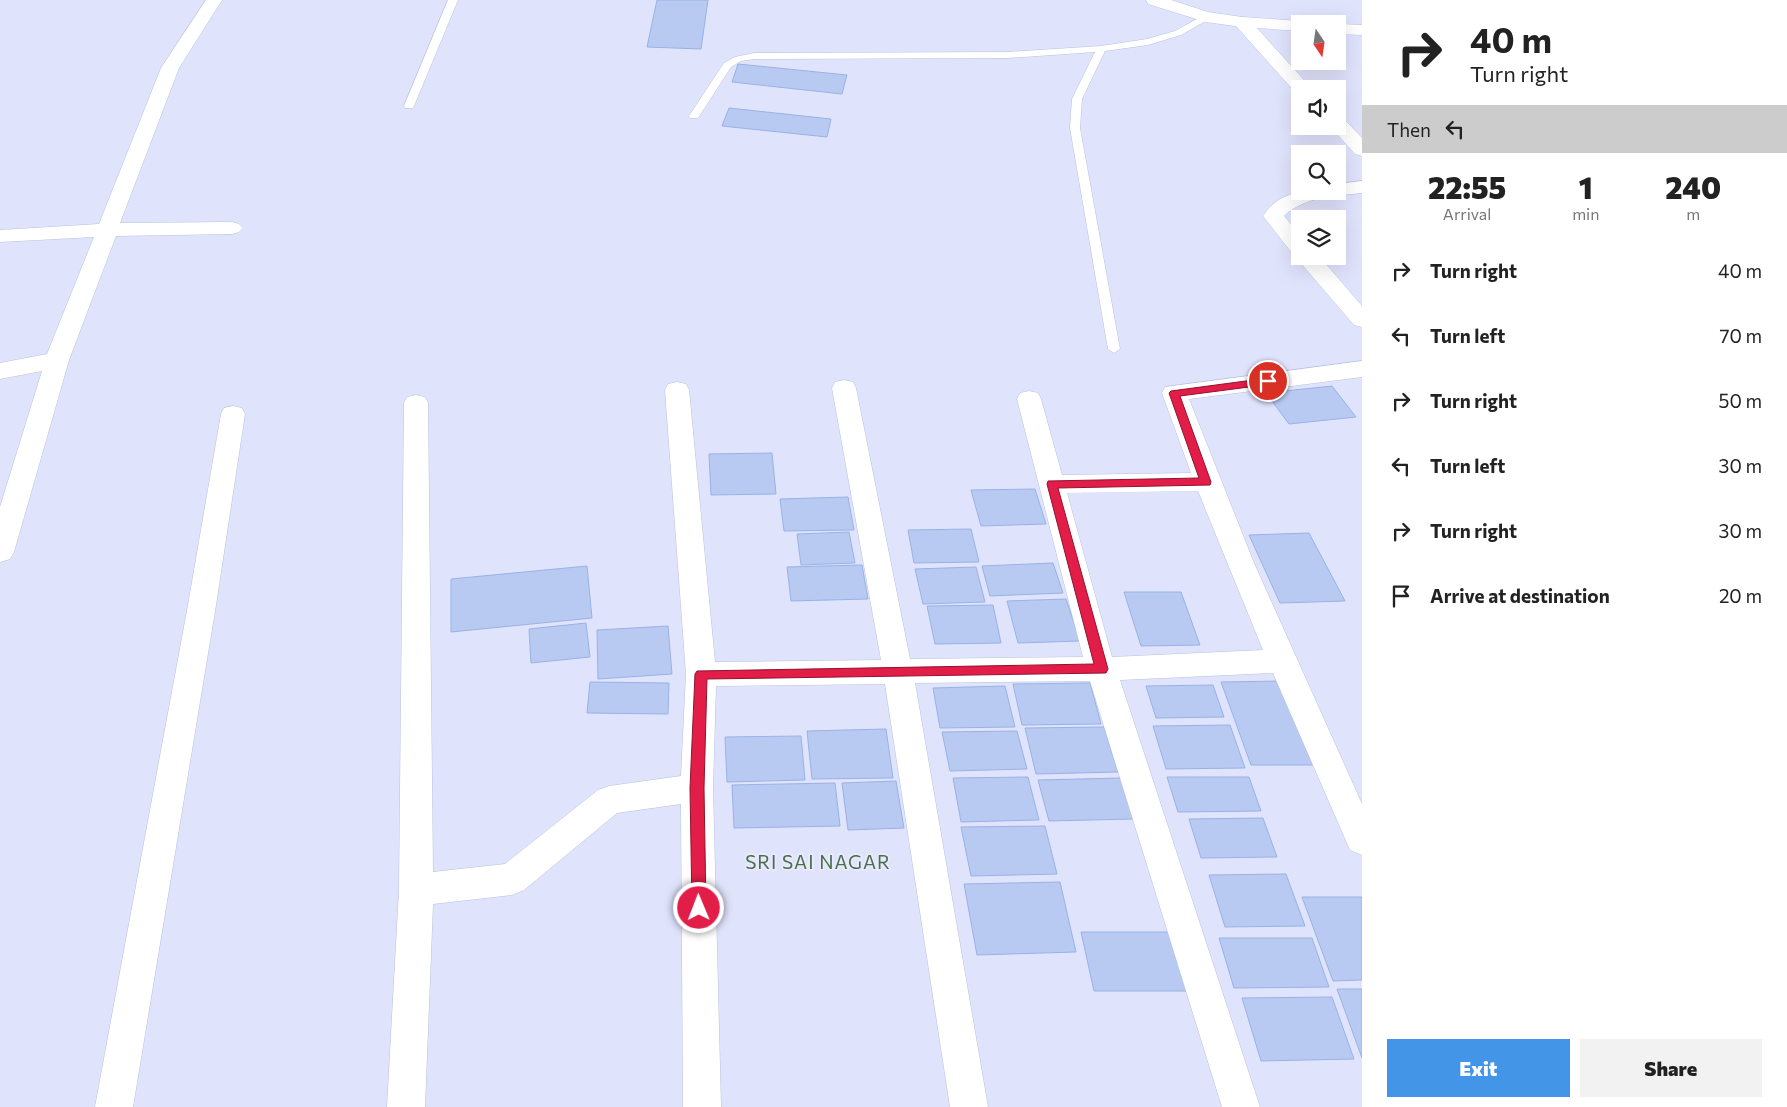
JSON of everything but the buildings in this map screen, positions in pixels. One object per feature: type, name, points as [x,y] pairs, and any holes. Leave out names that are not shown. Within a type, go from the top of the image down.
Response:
[{"type":"street","points":[[0,552],[57,360],[170,68],[214,0]]},
{"type":"street","points":[[1154,0],[1206,17],[1291,25]]},
{"type":"street","points":[[1242,22],[1295,80]]},
{"type":"street","points":[[1346,29],[1362,30]]},
{"type":"street","points":[[1346,133],[1362,150]]},
{"type":"street","points":[[1346,189],[1362,187]]},
{"type":"street","points":[[1291,237],[1273,216],[1278,208],[1298,200]]},
{"type":"street","points":[[0,236],[108,230],[232,228]]},
{"type":"street","points":[[1315,265],[1362,320]]},
{"type":"street","points":[[0,371],[57,360]]},
{"type":"street","points":[[1362,369],[1174,393],[1206,482],[1282,661],[1362,840]]},
{"type":"street","points":[[844,388],[898,673],[969,1107]]},
{"type":"street","points":[[677,390],[701,674],[697,788],[702,1107]]},
{"type":"street","points":[[1029,399],[1101,669],[1241,1107]]},
{"type":"street","points":[[406,1107],[416,890],[416,402]]},
{"type":"street","points":[[114,1107],[202,605],[233,414]]},
{"type":"street","points":[[1052,484],[1206,482]]},
{"type":"street","points":[[701,674],[1101,669],[1282,661]]},
{"type":"street","points":[[416,890],[512,879],[609,800],[697,788]]},
{"type":"lane","points":[[409,106],[453,0]]},
{"type":"lane","points":[[694,116],[727,65],[754,56],[1008,55],[1101,49],[1148,42],[1178,32],[1206,17]]},
{"type":"lane","points":[[1101,49],[1077,99],[1074,128],[1114,349]]},
{"type":"district","name":"SRI SAI NAGAR","points":[[818,861]]},
{"type":"route","points":[[699,908],[697,788],[701,674],[1101,669],[1052,484],[1206,482],[1174,393],[1268,381]]}]
